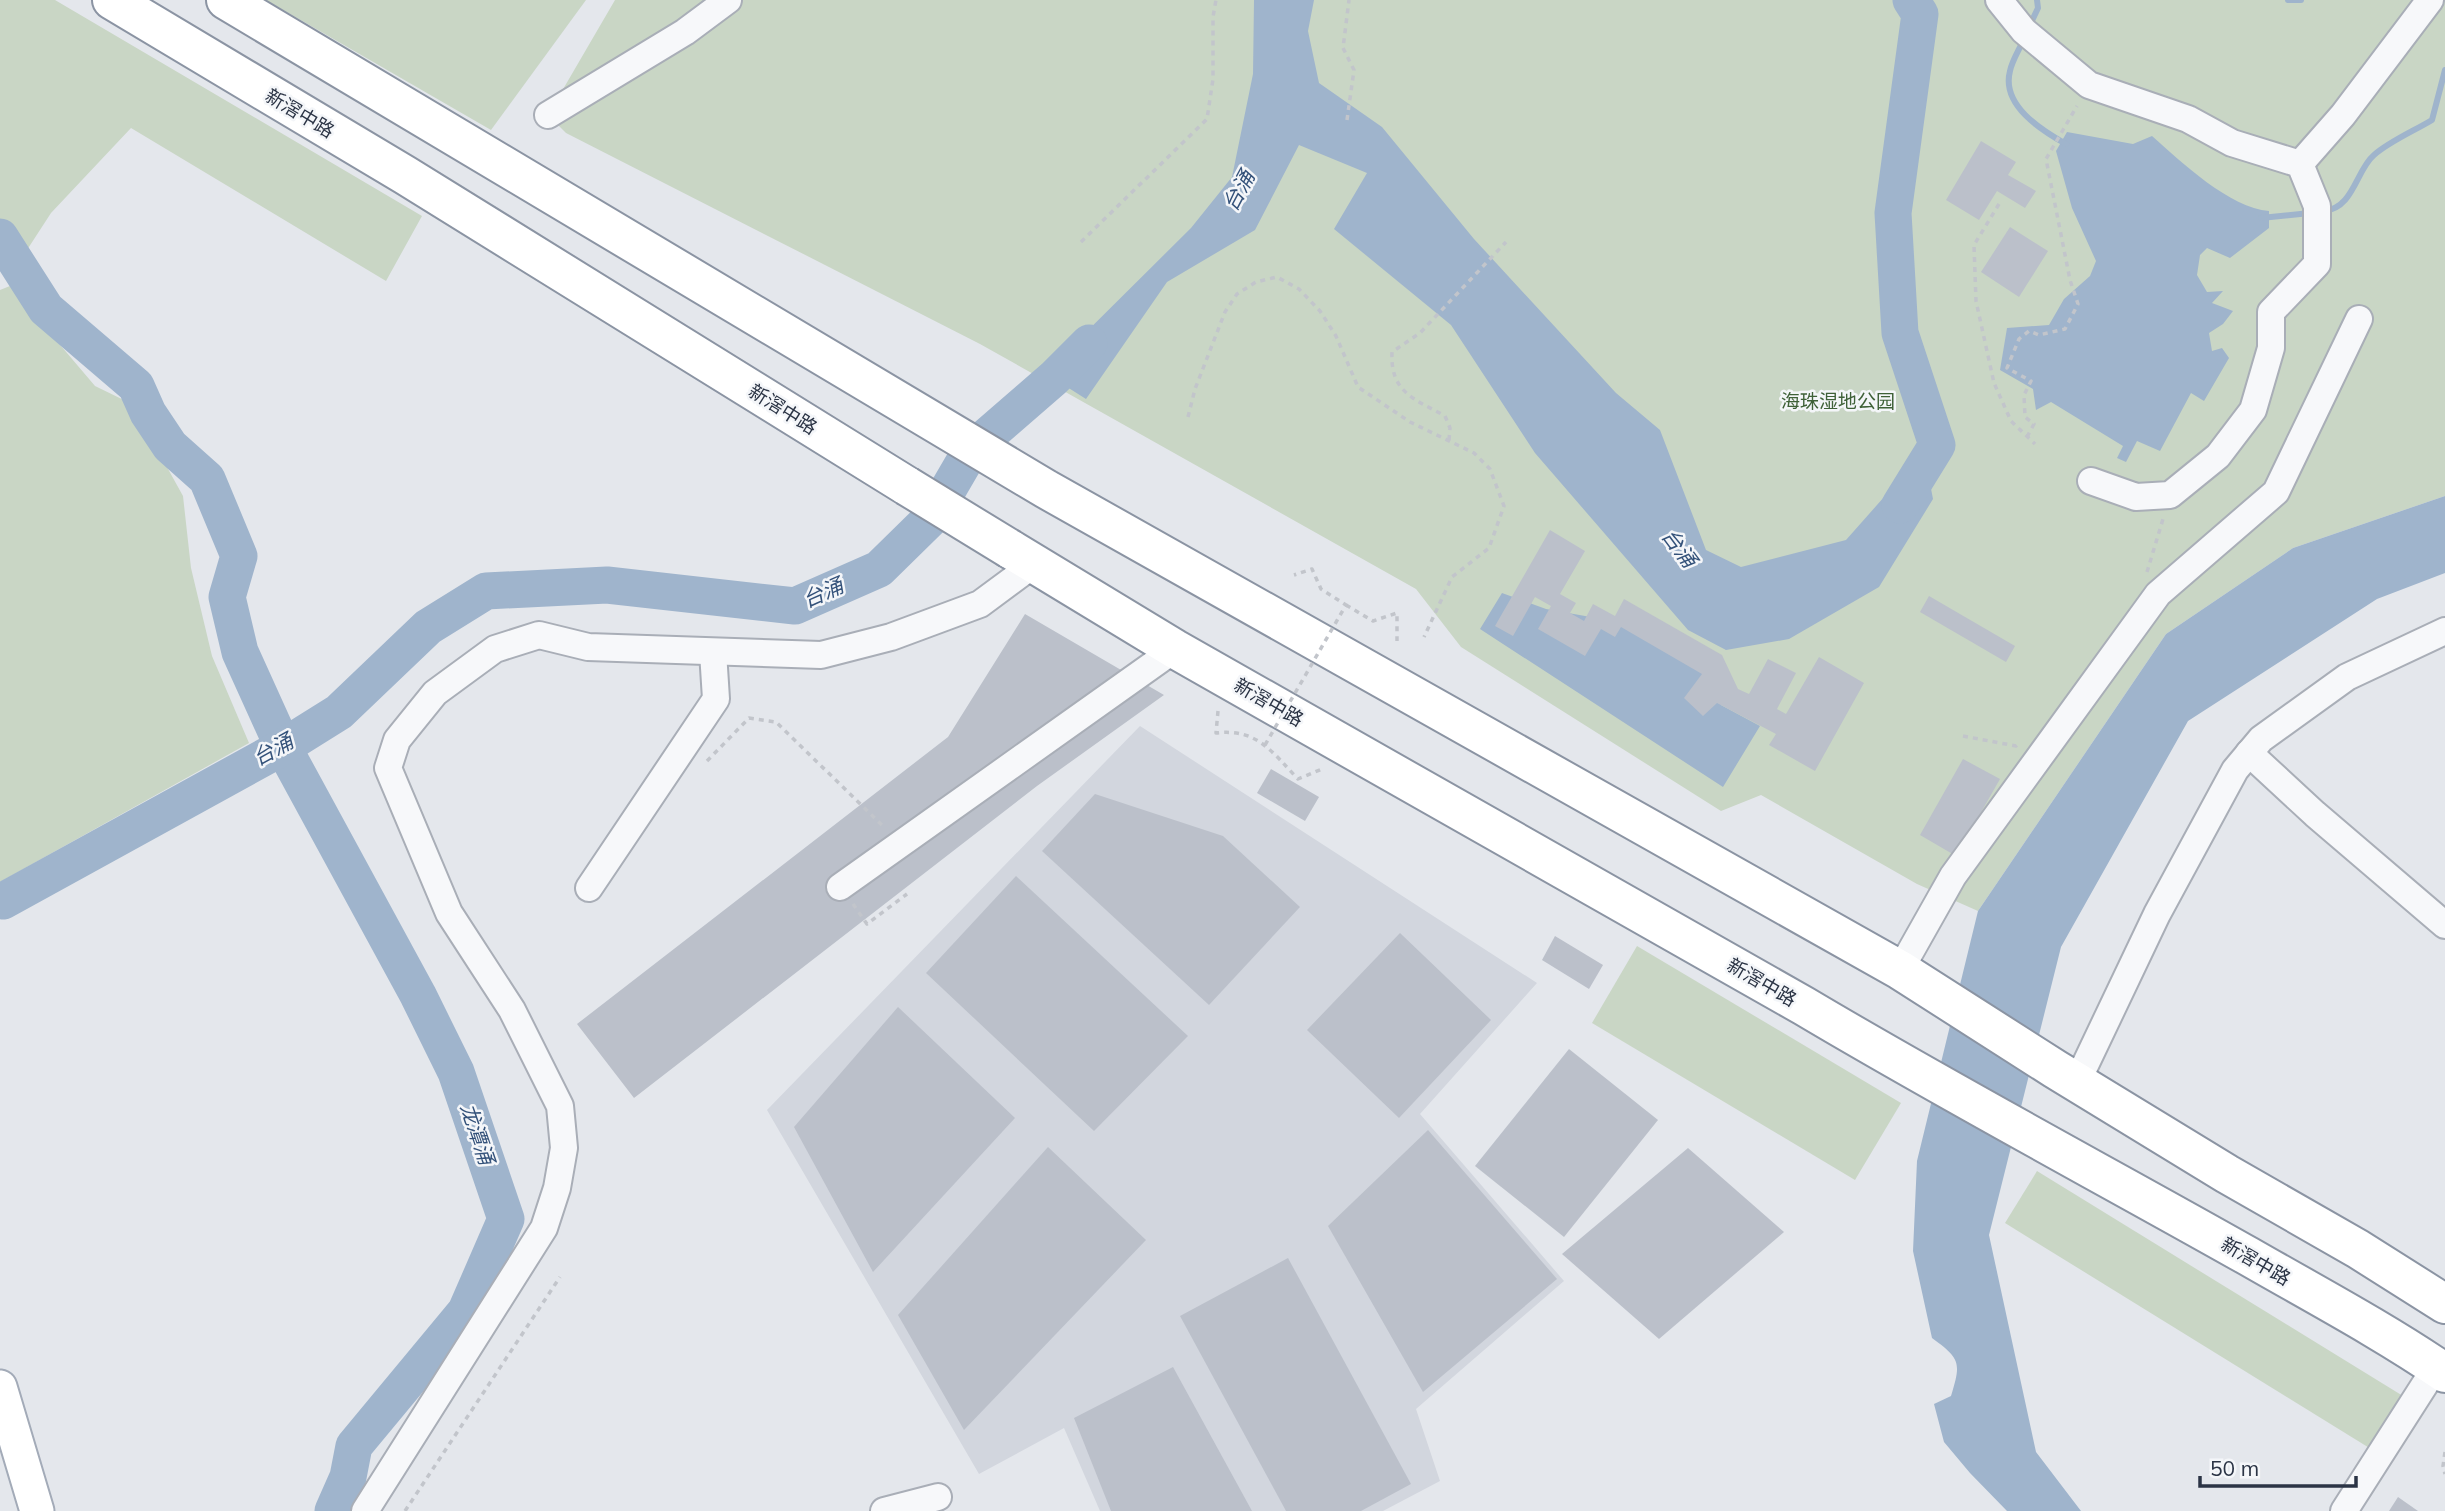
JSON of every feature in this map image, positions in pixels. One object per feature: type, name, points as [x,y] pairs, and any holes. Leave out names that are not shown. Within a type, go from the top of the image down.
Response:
[{"type":"highway","name":"新滘中路","points":[[112,0],[405,175],[1175,649],[1900,1063],[2039,1138],[2341,1309],[2442,1372]]},
{"type":"highway","points":[[226,0],[1046,489],[1900,970],[2227,1174],[2358,1249],[2445,1304]]},
{"type":"main road","points":[[0,1387],[37,1511]]},
{"type":"street","points":[[548,115],[685,32],[728,0]]},
{"type":"street","points":[[1999,0],[2029,35],[2090,85],[2188,119],[2232,143],[2301,164]]},
{"type":"street","points":[[2301,164],[2343,115],[2431,0]]},
{"type":"street","points":[[2091,481],[2136,497],[2170,495],[2218,456],[2253,410],[2271,348],[2271,312],[2316,264],[2317,216],[2301,164]]},
{"type":"street","points":[[1900,970],[1953,876],[2158,594],[2276,492],[2359,319]]},
{"type":"street","points":[[365,1511],[544,1228],[557,1188],[564,1148],[559,1106],[512,1010],[449,913],[388,768],[397,740],[435,693],[495,649],[539,635],[588,647],[821,655],[891,637],[979,604],[1022,557]]},
{"type":"street","points":[[2066,1075],[2235,770],[2249,753],[2261,739],[2347,677],[2445,631]]},
{"type":"street","points":[[841,887],[1175,649]]},
{"type":"street","points":[[589,888],[716,699],[713,652]]},
{"type":"street","points":[[2249,753],[2315,814],[2445,925]]},
{"type":"street","points":[[2344,1511],[2442,1372]]},
{"type":"street","points":[[884,1511],[937,1497]]},
{"type":"path","points":[[1081,242],[1207,119],[1213,79],[1213,17],[1216,0]]},
{"type":"path","points":[[1347,120],[1354,70],[1343,48],[1349,0]]},
{"type":"path","points":[[2027,437],[2034,424],[2025,417],[2024,395],[2031,382],[2007,368],[2019,339],[2029,331],[2039,335],[2065,329],[2078,304],[2070,280],[2046,159],[2090,85]]},
{"type":"path","points":[[1999,204],[1974,245],[1976,301],[1994,383],[2011,421],[2035,444]]},
{"type":"path","points":[[1449,440],[1450,428],[1445,416],[1410,398],[1398,385],[1391,368],[1392,352],[1420,333],[1506,242]]},
{"type":"path","points":[[1188,417],[1195,389],[1225,312],[1237,295],[1256,282],[1277,277],[1299,289],[1320,311],[1336,336],[1357,387],[1410,422],[1474,453],[1490,469],[1504,506],[1489,548],[1452,577],[1424,637]]},
{"type":"path","points":[[1294,575],[1312,569],[1321,589],[1373,621],[1397,613],[1397,641]]},
{"type":"path","points":[[1265,745],[1346,605]]},
{"type":"path","points":[[1218,710],[1216,733],[1236,731],[1265,745],[1298,779],[1322,769]]},
{"type":"path","points":[[707,761],[749,718],[776,722],[900,843]]},
{"type":"path","points":[[841,887],[867,924],[907,894]]},
{"type":"path","points":[[405,1511],[560,1277]]},
{"type":"path","points":[[2445,1452],[2445,1474]]},
{"type":"shaded area","points":[[1140,726],[1537,983],[1420,1114],[1564,1281],[1416,1409],[1440,1481],[1383,1511],[1100,1511],[1064,1428],[979,1474],[767,1110]]},
{"type":"green space","points":[[0,0],[55,0],[422,216],[386,281],[131,128],[51,213],[25,253],[0,271]]},
{"type":"green space","points":[[266,0],[586,0],[491,130]]},
{"type":"green space","name":"海珠湿地公园","points":[[615,0],[2445,0],[2445,496],[2293,548],[2166,634],[1978,911],[1917,884],[1761,795],[1721,811],[1461,647],[1416,589],[980,344],[566,133],[548,115]]},
{"type":"green space","points":[[10,286],[95,386],[132,404],[183,496],[191,568],[212,656],[249,743],[0,882],[0,290]]},
{"type":"green space","points":[[1637,946],[1901,1103],[1855,1180],[1592,1023]]},
{"type":"green space","points":[[2037,1171],[2403,1396],[2371,1449],[2005,1223]]},
{"type":"water","points":[[1254,0],[1314,0],[1308,31],[1319,83],[1382,127],[1474,239],[1616,393],[1660,430],[1706,550],[1741,567],[1846,540],[1900,479],[1926,463],[1933,499],[1879,587],[1789,639],[1726,650],[1688,630],[1535,453],[1451,325],[1334,229],[1367,173],[1299,145],[1255,230],[1167,282],[1086,399],[1045,373],[1191,228],[1232,177],[1253,74]]},
{"type":"water","points":[[2067,132],[2133,144],[2152,136],[2222,193],[2238,202],[2269,211],[2269,228],[2230,258],[2207,248],[2200,255],[2197,275],[2207,292],[2223,291],[2212,303],[2233,311],[2223,324],[2209,333],[2212,351],[2222,348],[2229,358],[2204,401],[2191,393],[2160,451],[2137,441],[2126,462],[2117,458],[2123,446],[2051,402],[2036,410],[2033,389],[2000,370],[2007,328],[2049,325],[2064,299],[2090,276],[2096,261],[2072,208],[2056,151]]},
{"type":"water","points":[[2445,496],[2445,573],[2377,599],[2188,721],[2061,947],[1989,1235],[2036,1452],[2081,1511],[2007,1511],[1944,1442],[1934,1404],[1951,1396],[1956,1362],[1949,1351],[1932,1338],[1913,1251],[1917,1161],[1978,911],[2166,634],[2293,548]]},
{"type":"water","points":[[1502,593],[1546,609],[1624,623],[1708,667],[1721,705],[1760,726],[1723,787],[1480,629]]},
{"type":"building","points":[[1981,141],[2016,162],[2008,175],[2036,191],[2025,208],[1997,191],[1979,220],[1946,200]]},
{"type":"building","points":[[2010,227],[2048,251],[2019,297],[1981,272]]},
{"type":"building","points":[[1550,530],[1585,551],[1560,594],[1576,603],[1570,613],[1584,621],[1593,604],[1615,616],[1624,599],[1722,655],[1738,689],[1749,694],[1768,659],[1796,673],[1777,709],[1786,714],[1819,657],[1864,683],[1815,771],[1769,745],[1776,734],[1717,703],[1703,716],[1684,698],[1702,674],[1621,627],[1615,637],[1601,629],[1585,656],[1538,629],[1551,606],[1535,597],[1513,636],[1495,626]]},
{"type":"building","points":[[1929,596],[2015,646],[2006,662],[1920,612]]},
{"type":"building","points":[[1025,614],[1164,695],[1037,786],[634,1098],[577,1024],[948,737]]},
{"type":"building","points":[[1963,759],[2000,779],[1956,856],[1920,835]]},
{"type":"building","points":[[1271,769],[1319,797],[1305,821],[1257,793]]},
{"type":"building","points":[[1095,794],[1223,836],[1300,907],[1209,1005],[1042,851]]},
{"type":"building","points":[[1016,876],[1188,1036],[1094,1131],[926,973]]},
{"type":"building","points":[[1400,933],[1491,1020],[1399,1118],[1307,1030]]},
{"type":"building","points":[[1555,936],[1603,965],[1589,989],[1542,960]]},
{"type":"building","points":[[898,1007],[1015,1118],[873,1272],[794,1127]]},
{"type":"building","points":[[1569,1049],[1658,1120],[1564,1237],[1475,1166]]},
{"type":"building","points":[[1428,1130],[1557,1279],[1423,1392],[1328,1226]]},
{"type":"building","points":[[1048,1147],[1146,1240],[964,1430],[898,1315]]},
{"type":"building","points":[[1688,1148],[1784,1232],[1659,1339],[1562,1254]]},
{"type":"building","points":[[1288,1258],[1411,1484],[1361,1511],[1286,1511],[1180,1316]]},
{"type":"building","points":[[1173,1367],[1252,1511],[1111,1511],[1074,1418]]},
{"type":"building","points":[[2398,1497],[2418,1511],[2389,1511]]},
{"type":"waterway","name":"台涌","points":[[1900,505],[1937,445],[1900,333],[1893,213],[1920,14],[1911,0]]},
{"type":"waterway","points":[[2029,27],[2038,8],[2037,0]]},
{"type":"waterway","points":[[2288,0],[2301,0]]},
{"type":"waterway","points":[[2023,41],[2010,71],[2011,95],[2035,124],[2066,144]]},
{"type":"waterway","points":[[2324,211],[2342,203],[2374,155],[2432,120],[2445,70]]},
{"type":"waterway","points":[[2261,218],[2310,213]]},
{"type":"waterway","name":"龙潭涌","points":[[0,237],[46,309],[136,386],[148,413],[170,446],[207,479],[239,556],[227,597],[240,652],[283,747],[418,995],[456,1072],[506,1219],[466,1311],[354,1446],[348,1477],[333,1511]]},
{"type":"waterway","name":"台涌","points":[[3,901],[283,747],[339,712],[428,627],[486,591],[607,585],[795,606],[879,569],[932,517],[971,450],[1054,378],[1089,343]]}]
